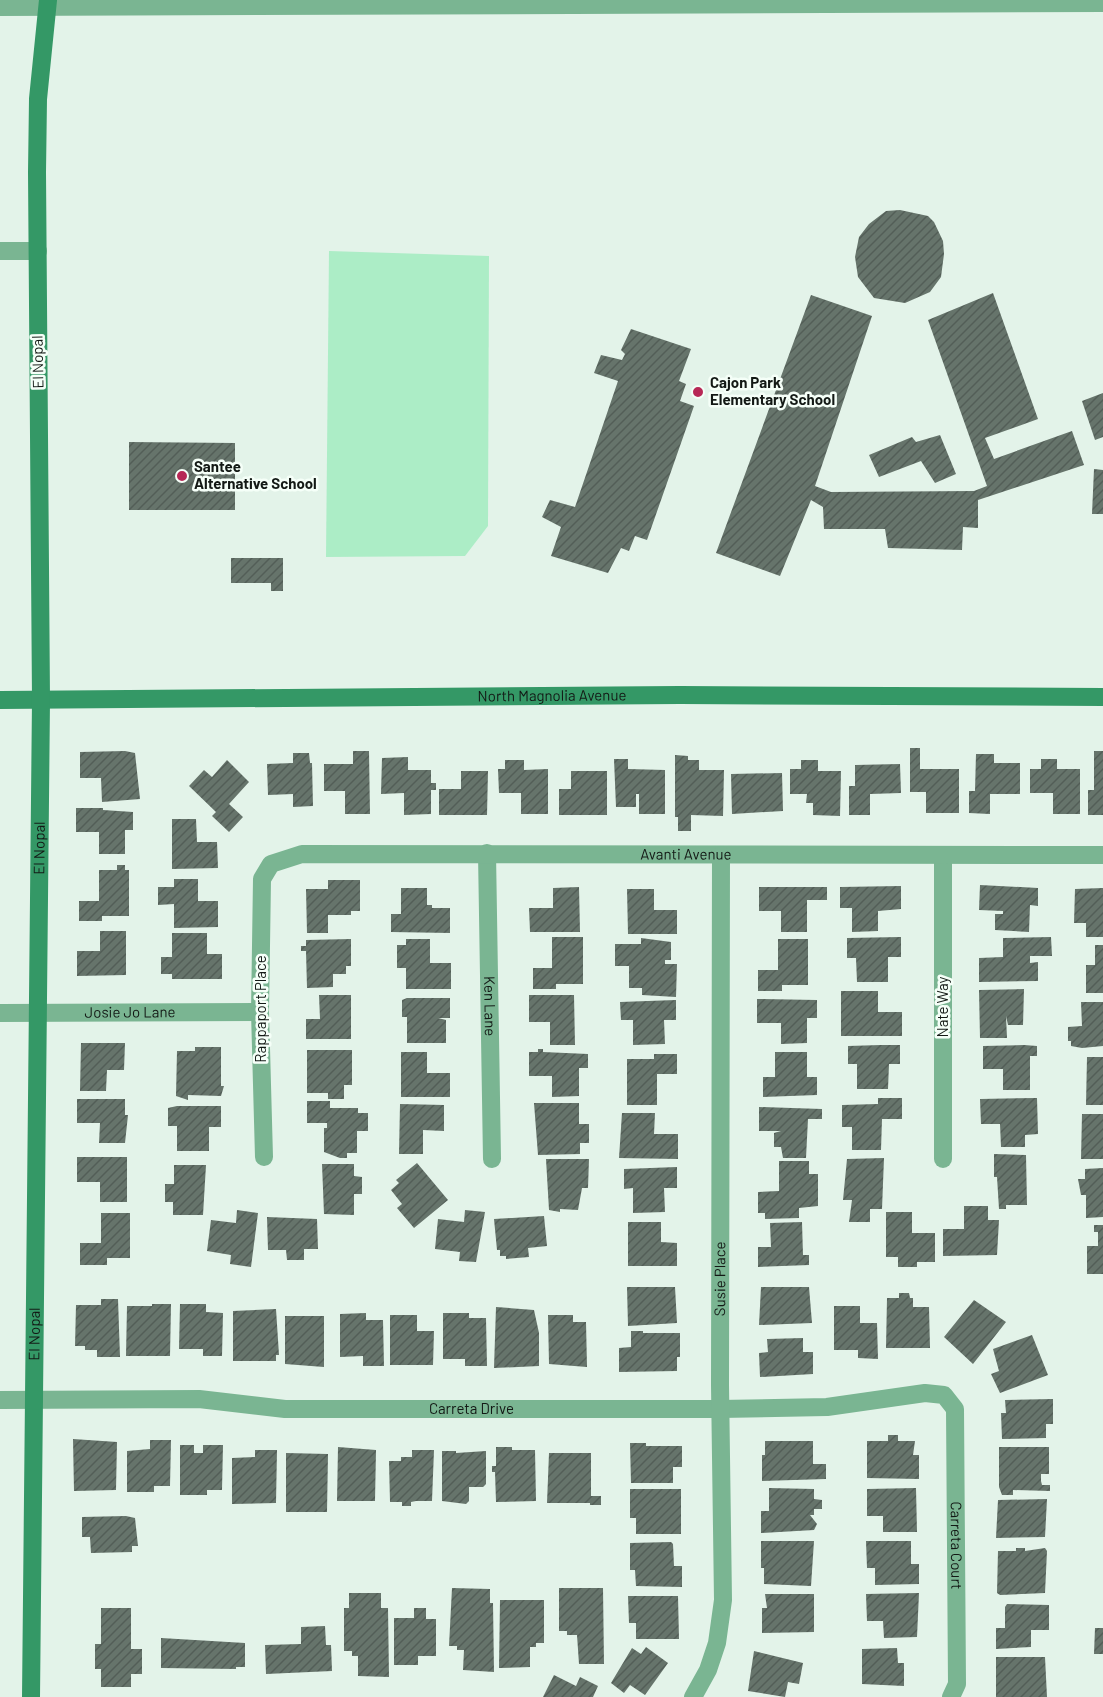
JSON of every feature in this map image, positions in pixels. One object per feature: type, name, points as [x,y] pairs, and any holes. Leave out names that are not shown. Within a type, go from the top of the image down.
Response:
[{"type":"main road","name":"El Nopal","points":[[31,1697],[41,700],[38,99],[48,3]]},
{"type":"main road","name":"North Magnolia Avenue","points":[[0,700],[668,695],[1103,697]]},
{"type":"street","points":[[0,8],[48,3],[1103,3]]},
{"type":"street","points":[[0,251],[38,251]]},
{"type":"street","name":"Ken Lane","points":[[487,853],[492,1159]]},
{"type":"street","name":"Avanti Avenue","points":[[271,864],[302,854],[1103,855]]},
{"type":"street","name":"Susie Place","points":[[693,1697],[710,1664],[722,1622],[721,855]]},
{"type":"street","name":"Nate Way","points":[[943,855],[943,1159]]},
{"type":"street","name":"Rappaport Place","points":[[264,1157],[260,1012],[262,879],[271,864]]},
{"type":"street","name":"Josie Jo Lane","points":[[0,1013],[260,1012]]},
{"type":"street","name":"Carreta Drive","points":[[0,1400],[199,1399],[285,1409],[720,1409],[827,1407],[925,1393],[944,1395]]},
{"type":"street","name":"Carreta Court","points":[[944,1395],[955,1408],[957,1684],[951,1697]]},
{"type":"green space","points":[[329,251],[489,256],[488,526],[465,556],[326,557]]},
{"type":"building","points":[[900,210],[928,216],[934,222],[943,241],[944,254],[941,277],[930,292],[905,303],[874,298],[858,277],[855,257],[859,237],[869,224],[886,211]]},
{"type":"building","points":[[993,293],[1038,419],[985,438],[994,459],[1072,431],[1084,465],[978,500],[978,528],[963,527],[962,550],[888,548],[885,529],[824,529],[823,507],[811,500],[780,576],[716,553],[811,295],[872,316],[815,486],[831,492],[974,491],[987,486],[928,320]]},
{"type":"building","points":[[631,329],[691,349],[679,381],[686,384],[680,401],[694,406],[647,540],[635,536],[629,551],[621,548],[608,573],[551,556],[561,527],[542,517],[550,500],[575,507],[618,381],[594,373],[601,355],[622,360],[625,354],[621,350]]},
{"type":"building","points":[[1103,393],[1103,437],[1095,440],[1082,401]]},
{"type":"building","points":[[940,435],[956,474],[935,483],[921,461],[879,477],[869,455],[912,437],[916,442]]},
{"type":"building","name":"Santee Alternative School","points":[[129,442],[235,443],[235,510],[129,510]]},
{"type":"building","points":[[1094,469],[1103,470],[1103,514],[1092,514]]},
{"type":"building","points":[[231,558],[283,558],[283,591],[271,591],[271,583],[231,583]]},
{"type":"building","points":[[910,748],[920,748],[920,769],[959,769],[959,813],[926,813],[926,792],[910,792]]},
{"type":"building","points":[[125,751],[135,753],[140,799],[102,802],[101,778],[80,778],[80,752]]},
{"type":"building","points":[[353,751],[369,751],[370,814],[345,814],[345,791],[324,791],[324,764],[353,764]]},
{"type":"building","points":[[1094,751],[1103,751],[1103,815],[1088,815],[1088,790],[1094,790]]},
{"type":"building","points":[[293,753],[309,753],[310,763],[312,763],[313,806],[293,807],[293,794],[268,795],[267,764],[293,763]]},
{"type":"building","points":[[976,754],[994,754],[994,763],[1020,763],[1020,794],[990,794],[990,814],[969,813],[969,791],[975,791]]},
{"type":"building","points":[[675,755],[688,756],[688,760],[699,760],[699,770],[724,770],[723,816],[691,815],[691,831],[678,831],[678,817],[675,817]]},
{"type":"building","points":[[408,757],[408,770],[431,770],[431,783],[436,783],[436,790],[431,790],[431,814],[404,815],[404,793],[381,794],[382,758]]},
{"type":"building","points":[[614,759],[628,759],[628,769],[665,770],[665,814],[639,814],[639,794],[636,794],[636,807],[616,807]]},
{"type":"building","points":[[1041,759],[1057,759],[1057,769],[1080,769],[1080,814],[1053,814],[1053,793],[1030,793],[1030,769],[1041,769]]},
{"type":"building","points":[[227,760],[249,782],[229,804],[243,817],[229,832],[212,816],[216,812],[189,786],[204,770],[212,777]]},
{"type":"building","points":[[505,760],[524,760],[524,770],[548,769],[548,814],[521,814],[521,793],[499,793],[498,769],[505,769]]},
{"type":"building","points":[[801,760],[818,760],[818,771],[841,771],[840,816],[813,815],[813,803],[806,803],[807,794],[790,794],[790,769],[801,769]]},
{"type":"building","points":[[900,764],[901,793],[870,794],[870,815],[849,815],[849,786],[855,786],[855,765]]},
{"type":"building","points":[[461,771],[488,771],[487,815],[439,815],[439,789],[461,789]]},
{"type":"building","points":[[571,771],[607,771],[607,815],[559,815],[559,789],[571,789]]},
{"type":"building","points":[[782,773],[783,811],[732,814],[731,774]]},
{"type":"building","points":[[76,808],[103,808],[103,810],[133,812],[133,830],[125,830],[125,854],[99,854],[99,832],[76,832]]},
{"type":"building","points":[[172,819],[196,819],[197,842],[217,842],[218,868],[172,869]]},
{"type":"building","points":[[117,865],[125,865],[125,870],[129,870],[129,916],[102,916],[102,921],[79,921],[79,901],[99,901],[99,870],[117,870]]},
{"type":"building","points":[[174,879],[198,879],[198,901],[218,901],[218,927],[174,928],[174,904],[158,905],[158,887],[174,887]]},
{"type":"building","points":[[328,880],[360,880],[360,911],[351,911],[351,915],[328,915],[328,933],[307,933],[306,889],[328,889]]},
{"type":"building","points":[[980,885],[1038,888],[1038,906],[1030,905],[1029,932],[995,930],[995,914],[1003,914],[1003,911],[979,910]]},
{"type":"building","points":[[901,886],[901,909],[878,911],[878,931],[852,932],[852,908],[840,908],[840,887]]},
{"type":"building","points":[[579,887],[580,932],[530,932],[529,908],[553,908],[553,888]]},
{"type":"building","points":[[759,887],[827,887],[827,900],[807,900],[807,932],[781,932],[781,911],[759,911]]},
{"type":"building","points":[[401,888],[427,888],[427,905],[432,905],[432,908],[450,908],[450,933],[391,932],[391,914],[401,914]]},
{"type":"building","points":[[1103,888],[1103,937],[1086,937],[1086,923],[1074,923],[1075,889]]},
{"type":"building","points":[[627,889],[654,889],[654,910],[677,910],[677,934],[628,934]]},
{"type":"building","points":[[100,931],[126,931],[126,975],[77,976],[77,951],[100,951]]},
{"type":"building","points":[[172,933],[207,933],[207,954],[222,954],[222,979],[172,979],[172,974],[161,974],[161,957],[172,957]]},
{"type":"building","points":[[552,937],[583,937],[583,984],[556,984],[556,989],[533,989],[533,968],[552,968]]},
{"type":"building","points":[[901,937],[901,957],[888,957],[888,982],[857,982],[856,958],[847,958],[847,938]]},
{"type":"building","points":[[1051,937],[1052,956],[1030,956],[1030,963],[1038,962],[1038,981],[979,982],[979,958],[1003,957],[1003,938]]},
{"type":"building","points":[[641,938],[671,942],[671,960],[665,960],[665,964],[677,964],[676,997],[642,995],[642,988],[629,988],[629,966],[615,966],[615,944],[641,944]]},
{"type":"building","points":[[351,939],[351,966],[346,966],[346,974],[333,974],[333,987],[307,988],[306,951],[301,951],[301,946],[306,946],[306,940]]},
{"type":"building","points":[[406,939],[430,939],[430,963],[451,963],[451,989],[406,989],[406,968],[397,968],[397,945],[406,945]]},
{"type":"building","points":[[778,939],[808,939],[808,985],[782,985],[782,991],[758,991],[758,970],[778,970]]},
{"type":"building","points":[[1095,945],[1103,945],[1103,993],[1086,993],[1086,965],[1095,965]]},
{"type":"building","points":[[1024,989],[1023,1025],[1008,1025],[1006,1016],[1007,1038],[980,1038],[979,990]]},
{"type":"building","points":[[841,991],[878,991],[878,1012],[902,1012],[902,1036],[841,1036]]},
{"type":"building","points":[[319,995],[351,995],[351,1039],[306,1039],[306,1019],[320,1019]]},
{"type":"building","points":[[529,995],[574,995],[575,1045],[550,1045],[550,1022],[529,1022]]},
{"type":"building","points":[[450,998],[450,1018],[438,1018],[446,1020],[446,1043],[407,1043],[407,1017],[402,1017],[402,1000]]},
{"type":"building","points":[[757,999],[817,1000],[817,1018],[807,1018],[807,1043],[781,1044],[781,1023],[757,1023]]},
{"type":"building","points":[[676,1000],[676,1020],[664,1020],[665,1044],[633,1045],[633,1020],[621,1020],[620,1002]]},
{"type":"building","points":[[1081,1002],[1103,1002],[1103,1046],[1082,1048],[1071,1046],[1071,1041],[1068,1041],[1068,1027],[1082,1026]]},
{"type":"building","points":[[81,1043],[125,1043],[124,1070],[107,1070],[106,1091],[80,1091]]},
{"type":"building","points":[[900,1045],[900,1064],[889,1064],[888,1089],[857,1089],[857,1064],[848,1064],[848,1046]]},
{"type":"building","points":[[983,1046],[1037,1046],[1037,1056],[1030,1056],[1030,1090],[1003,1090],[1003,1069],[983,1069]]},
{"type":"building","points":[[195,1047],[221,1047],[221,1086],[224,1086],[221,1096],[188,1095],[188,1100],[176,1096],[177,1051],[195,1051]]},
{"type":"building","points":[[538,1049],[543,1049],[543,1052],[588,1054],[588,1068],[579,1068],[579,1096],[552,1097],[552,1076],[529,1076],[529,1052],[538,1052]]},
{"type":"building","points":[[307,1050],[352,1050],[352,1085],[344,1085],[344,1099],[328,1099],[328,1093],[307,1093]]},
{"type":"building","points":[[401,1052],[427,1052],[427,1073],[450,1073],[450,1097],[401,1097]]},
{"type":"building","points":[[775,1052],[807,1052],[807,1077],[817,1077],[817,1095],[763,1097],[763,1077],[775,1077]]},
{"type":"building","points":[[654,1054],[677,1054],[677,1074],[657,1074],[657,1105],[627,1105],[627,1059],[654,1059]]},
{"type":"building","points":[[1087,1057],[1103,1057],[1103,1105],[1086,1105]]},
{"type":"building","points":[[878,1098],[902,1098],[902,1119],[882,1119],[881,1150],[852,1150],[852,1127],[842,1127],[842,1105],[878,1104]]},
{"type":"building","points":[[1037,1098],[1038,1134],[1025,1135],[1025,1147],[1001,1147],[1000,1124],[981,1124],[980,1099]]},
{"type":"building","points":[[77,1099],[125,1099],[125,1115],[128,1115],[125,1143],[99,1143],[100,1123],[77,1123]]},
{"type":"building","points":[[307,1101],[330,1101],[330,1108],[358,1108],[358,1113],[368,1113],[368,1131],[357,1131],[357,1153],[347,1153],[347,1158],[340,1158],[324,1152],[324,1128],[327,1128],[327,1123],[307,1123]]},
{"type":"building","points":[[534,1103],[579,1103],[579,1124],[589,1124],[589,1143],[580,1143],[580,1154],[538,1155]]},
{"type":"building","points":[[400,1104],[444,1105],[444,1131],[423,1130],[423,1154],[399,1154]]},
{"type":"building","points":[[221,1106],[221,1127],[209,1127],[209,1151],[177,1151],[177,1126],[168,1126],[168,1108]]},
{"type":"building","points":[[759,1107],[822,1109],[822,1119],[808,1119],[806,1158],[783,1158],[781,1147],[774,1147],[774,1133],[781,1131],[759,1131]]},
{"type":"building","points":[[622,1113],[655,1113],[654,1134],[678,1134],[678,1159],[619,1158]]},
{"type":"building","points":[[1082,1114],[1103,1114],[1103,1159],[1081,1159]]},
{"type":"building","points":[[994,1154],[1026,1155],[1027,1205],[1006,1205],[1006,1209],[999,1209],[997,1177],[994,1177]]},
{"type":"building","points":[[77,1157],[127,1157],[127,1202],[100,1202],[100,1182],[77,1182]]},
{"type":"building","points":[[884,1158],[882,1209],[870,1209],[870,1222],[849,1222],[852,1200],[843,1200],[847,1159]]},
{"type":"building","points":[[546,1159],[589,1159],[588,1188],[582,1188],[578,1210],[560,1209],[560,1212],[549,1210]]},
{"type":"building","points":[[779,1161],[809,1161],[809,1174],[818,1174],[818,1206],[799,1208],[799,1218],[765,1219],[765,1213],[758,1213],[758,1192],[779,1191]]},
{"type":"building","points":[[417,1163],[448,1200],[414,1228],[397,1208],[402,1204],[391,1190],[399,1183],[396,1180]]},
{"type":"building","points":[[322,1164],[354,1164],[354,1176],[362,1177],[362,1194],[354,1194],[354,1215],[324,1214]]},
{"type":"building","points":[[174,1165],[206,1165],[203,1215],[173,1215],[173,1202],[165,1202],[165,1184],[174,1184]]},
{"type":"building","points":[[677,1167],[677,1188],[664,1188],[665,1212],[633,1213],[633,1188],[624,1189],[624,1169]]},
{"type":"building","points":[[1103,1168],[1103,1217],[1086,1218],[1086,1195],[1081,1195],[1078,1179],[1085,1179],[1085,1169]]},
{"type":"building","points":[[964,1206],[988,1206],[988,1220],[999,1220],[997,1255],[943,1256],[943,1229],[964,1229]]},
{"type":"building","points":[[237,1210],[258,1213],[251,1267],[230,1264],[231,1255],[207,1251],[211,1220],[236,1223]]},
{"type":"building","points":[[465,1210],[485,1212],[476,1262],[459,1261],[460,1252],[435,1249],[438,1219],[464,1222]]},
{"type":"building","points":[[886,1212],[912,1212],[912,1233],[935,1233],[935,1262],[917,1262],[917,1267],[898,1267],[898,1257],[886,1257]]},
{"type":"building","points":[[101,1213],[130,1213],[130,1258],[107,1258],[107,1265],[80,1265],[80,1243],[101,1243]]},
{"type":"building","points":[[544,1216],[547,1246],[528,1248],[529,1257],[506,1259],[506,1256],[500,1256],[500,1250],[497,1250],[494,1219]]},
{"type":"building","points":[[267,1217],[317,1219],[318,1249],[304,1249],[304,1260],[287,1260],[286,1250],[268,1250]]},
{"type":"building","points":[[628,1222],[661,1222],[661,1242],[677,1243],[677,1266],[628,1266]]},
{"type":"building","points":[[802,1222],[803,1255],[809,1255],[809,1265],[758,1267],[758,1247],[771,1247],[770,1223]]},
{"type":"building","points":[[1094,1225],[1103,1225],[1103,1274],[1087,1274],[1087,1246],[1098,1246],[1098,1232],[1094,1232]]},
{"type":"building","points":[[627,1287],[675,1287],[677,1323],[628,1326]]},
{"type":"building","points":[[761,1287],[809,1287],[812,1323],[759,1325]]},
{"type":"building","points":[[899,1293],[909,1293],[910,1298],[913,1298],[913,1307],[929,1307],[930,1348],[886,1348],[887,1298],[899,1298]]},
{"type":"building","points":[[101,1299],[118,1299],[120,1357],[97,1357],[97,1350],[85,1350],[85,1346],[75,1346],[76,1305],[101,1305]]},
{"type":"building","points":[[974,1300],[1006,1322],[973,1364],[944,1337]]},
{"type":"building","points":[[152,1304],[171,1304],[170,1356],[126,1356],[127,1306],[152,1306]]},
{"type":"building","points":[[180,1304],[206,1304],[206,1312],[223,1313],[222,1356],[203,1356],[203,1349],[179,1349]]},
{"type":"building","points":[[834,1306],[860,1306],[860,1323],[877,1323],[878,1359],[858,1358],[858,1350],[834,1350]]},
{"type":"building","points":[[496,1307],[534,1310],[539,1333],[539,1366],[494,1368]]},
{"type":"building","points":[[276,1309],[279,1355],[276,1355],[276,1361],[233,1361],[233,1311]]},
{"type":"building","points":[[366,1313],[366,1320],[383,1320],[384,1366],[363,1366],[363,1356],[340,1357],[340,1314]]},
{"type":"building","points":[[443,1313],[469,1313],[469,1318],[486,1318],[487,1366],[465,1366],[465,1359],[443,1359]]},
{"type":"building","points":[[390,1315],[417,1315],[417,1331],[434,1331],[433,1365],[390,1365]]},
{"type":"building","points":[[548,1315],[573,1315],[573,1322],[586,1322],[587,1367],[549,1364]]},
{"type":"building","points":[[285,1316],[324,1316],[324,1367],[285,1364]]},
{"type":"building","points":[[631,1331],[680,1333],[680,1357],[677,1357],[677,1371],[619,1372],[619,1348],[631,1347]]},
{"type":"building","points":[[1032,1335],[1048,1375],[1000,1393],[991,1374],[999,1371],[993,1349]]},
{"type":"building","points":[[803,1338],[803,1352],[813,1352],[813,1374],[760,1377],[759,1353],[768,1352],[767,1339]]},
{"type":"building","points":[[1053,1399],[1053,1424],[1046,1424],[1046,1438],[1002,1439],[1001,1413],[1006,1413],[1005,1400]]},
{"type":"building","points":[[888,1435],[898,1435],[898,1441],[915,1441],[913,1455],[919,1455],[919,1479],[867,1478],[867,1441],[888,1441]]},
{"type":"building","points":[[73,1439],[117,1442],[116,1490],[74,1491]]},
{"type":"building","points":[[150,1440],[171,1440],[170,1486],[154,1486],[154,1492],[127,1492],[127,1451],[150,1449]]},
{"type":"building","points":[[765,1441],[813,1441],[813,1464],[826,1464],[826,1479],[762,1481],[762,1455],[765,1455]]},
{"type":"building","points":[[630,1443],[646,1443],[646,1446],[682,1446],[682,1467],[673,1467],[673,1483],[631,1483]]},
{"type":"building","points":[[180,1445],[194,1445],[194,1453],[203,1453],[203,1445],[223,1445],[222,1490],[207,1490],[207,1495],[180,1495]]},
{"type":"building","points":[[338,1447],[376,1450],[375,1501],[337,1501]]},
{"type":"building","points":[[496,1447],[535,1450],[536,1501],[496,1502],[495,1472],[492,1472],[492,1466],[496,1466]]},
{"type":"building","points":[[999,1447],[1049,1447],[1049,1474],[1041,1474],[1041,1481],[1042,1485],[1050,1485],[1050,1491],[1013,1490],[1013,1495],[1002,1495],[999,1487]]},
{"type":"building","points":[[255,1450],[277,1450],[276,1503],[232,1504],[232,1458],[255,1457]]},
{"type":"building","points":[[412,1450],[434,1450],[432,1501],[416,1501],[411,1502],[411,1506],[402,1506],[402,1502],[390,1502],[389,1461],[401,1461],[401,1457],[412,1457]]},
{"type":"building","points":[[442,1451],[456,1451],[456,1453],[486,1451],[486,1484],[483,1487],[469,1487],[469,1501],[466,1504],[442,1501]]},
{"type":"building","points":[[286,1453],[328,1454],[327,1512],[286,1512]]},
{"type":"building","points":[[549,1453],[591,1453],[591,1496],[601,1496],[601,1505],[547,1503]]},
{"type":"building","points":[[769,1488],[814,1489],[814,1499],[822,1500],[822,1509],[814,1509],[814,1515],[810,1515],[817,1524],[814,1530],[761,1533],[761,1511],[769,1511]]},
{"type":"building","points":[[916,1488],[917,1532],[883,1532],[883,1516],[867,1516],[867,1489]]},
{"type":"building","points":[[630,1489],[681,1489],[681,1534],[636,1534],[636,1518],[630,1518]]},
{"type":"building","points":[[1047,1499],[1045,1537],[996,1538],[998,1500]]},
{"type":"building","points":[[126,1516],[135,1518],[138,1546],[132,1546],[132,1552],[91,1553],[90,1537],[82,1537],[82,1517]]},
{"type":"building","points":[[761,1541],[814,1541],[811,1586],[764,1584],[764,1568],[761,1568]]},
{"type":"building","points":[[866,1541],[911,1541],[911,1564],[919,1564],[919,1584],[875,1585],[875,1568],[867,1568]]},
{"type":"building","points":[[671,1542],[674,1566],[682,1566],[682,1587],[636,1586],[635,1570],[630,1570],[630,1543]]},
{"type":"building","points":[[1016,1548],[1025,1548],[1025,1551],[1045,1548],[1047,1551],[1045,1593],[1000,1595],[997,1593],[998,1551],[1016,1551]]},
{"type":"building","points":[[452,1588],[490,1589],[490,1603],[493,1603],[494,1672],[463,1670],[464,1650],[457,1650],[457,1646],[449,1646]]},
{"type":"building","points":[[559,1588],[603,1588],[604,1664],[579,1664],[577,1635],[567,1635],[567,1631],[559,1631]]},
{"type":"building","points":[[349,1593],[381,1593],[381,1608],[388,1608],[389,1677],[358,1676],[358,1656],[352,1656],[352,1651],[344,1651],[344,1608],[349,1608]]},
{"type":"building","points":[[919,1593],[917,1637],[884,1638],[883,1621],[867,1621],[866,1594]]},
{"type":"building","points":[[765,1594],[814,1594],[814,1632],[762,1633],[762,1608],[767,1608]]},
{"type":"building","points":[[628,1596],[678,1596],[679,1639],[636,1639],[636,1623],[629,1623]]},
{"type":"building","points":[[500,1600],[544,1600],[544,1643],[536,1643],[536,1647],[530,1647],[530,1667],[499,1668]]},
{"type":"building","points":[[1007,1604],[1049,1605],[1049,1630],[1031,1630],[1031,1647],[996,1649],[996,1628],[1005,1628]]},
{"type":"building","points":[[101,1608],[131,1608],[131,1649],[142,1649],[142,1674],[131,1674],[131,1687],[101,1687],[101,1669],[95,1669],[95,1644],[101,1644]]},
{"type":"building","points":[[414,1608],[426,1608],[426,1619],[436,1619],[436,1656],[418,1656],[418,1665],[394,1665],[394,1618],[414,1618]]},
{"type":"building","points":[[325,1626],[326,1645],[331,1645],[332,1671],[266,1674],[265,1645],[301,1644],[301,1627]]},
{"type":"building","points":[[1095,1628],[1103,1628],[1103,1654],[1094,1654]]},
{"type":"building","points":[[161,1638],[245,1643],[245,1667],[236,1667],[236,1669],[161,1668]]},
{"type":"building","points":[[646,1647],[668,1663],[645,1695],[630,1685],[624,1693],[611,1683],[632,1648],[641,1654]]},
{"type":"building","points":[[897,1648],[898,1663],[904,1663],[904,1686],[862,1684],[862,1649]]},
{"type":"building","points":[[754,1651],[803,1663],[799,1684],[788,1682],[785,1697],[748,1691]]},
{"type":"building","points":[[996,1657],[1045,1657],[1047,1697],[996,1697]]},
{"type":"building","points":[[554,1675],[576,1686],[580,1677],[598,1686],[593,1697],[543,1697]]},
{"type":"place","name":"Cajon Park Elementary School","points":[[698,392]]},
{"type":"place","name":"Santee Alternative School","points":[[182,476]]}]
